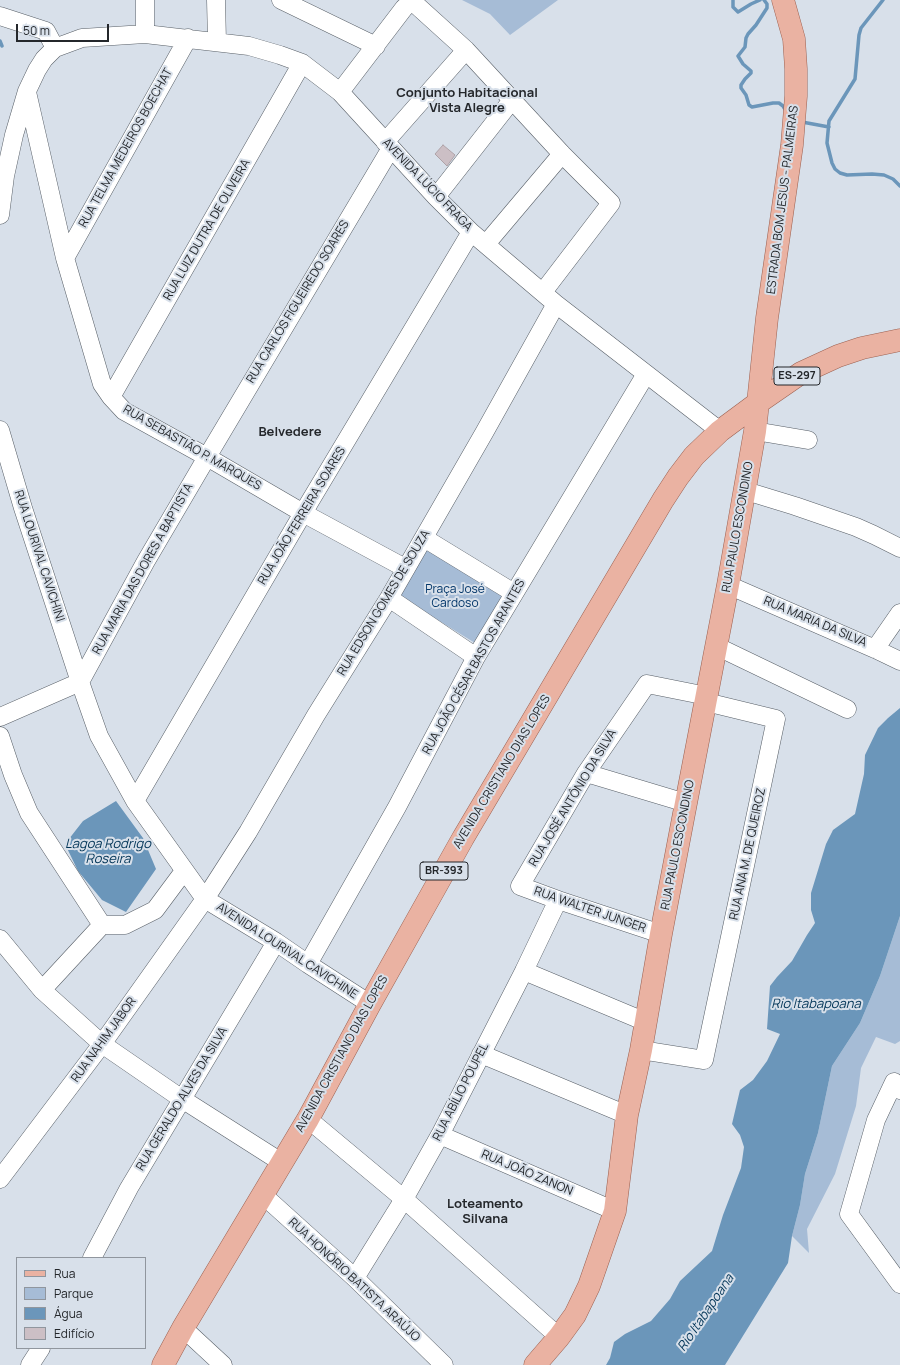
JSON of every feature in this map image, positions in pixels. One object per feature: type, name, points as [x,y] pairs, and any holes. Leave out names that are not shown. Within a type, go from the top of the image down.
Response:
[{"type":"main road","name":"ESTRADA BOM JESUS - PALMEIRAS","points":[[758,402],[792,145],[796,96],[794,39],[783,0]]},
{"type":"main road","name":"AVENIDA CRISTIANO DIAS LOPES","points":[[163,1365],[183,1328],[308,1119],[370,1004],[463,838],[663,500],[694,456],[720,431],[758,402],[798,375],[825,361],[862,348],[900,340]]},
{"type":"main road","name":"RUA PAULO ESCONDINO","points":[[535,1365],[575,1315],[589,1286],[615,1210],[628,1115],[661,934],[746,491],[758,402]]},
{"type":"street","points":[[0,215],[5,176],[11,148],[27,91],[37,70],[55,48],[82,38],[145,34],[145,0]]},
{"type":"street","points":[[216,0],[217,41]]},
{"type":"street","points":[[281,0],[376,46]]},
{"type":"street","points":[[340,92],[404,8],[411,2],[413,2],[466,50],[562,154],[486,244]]},
{"type":"street","points":[[0,16],[46,31],[55,48]]},
{"type":"street","name":"AVENIDA LÚCIO FRAGA","points":[[145,34],[217,41],[249,46],[280,54],[302,63],[340,92],[436,198],[471,232],[549,298],[720,431]]},
{"type":"street","name":"RUA TELMA MEDEIROS BOECHAT","points":[[65,258],[188,38]]},
{"type":"street","name":"RUA CARLOS FIGUEIREDO SOARES","points":[[207,457],[388,145],[466,50]]},
{"type":"street","name":"RUA LUIZ DUTRA DE OLIVEIRA","points":[[111,397],[302,63]]},
{"type":"street","name":"RUA SEBASTIÃO P. MARQUES","points":[[27,91],[65,258],[102,384],[111,397],[124,411],[303,513],[405,568]]},
{"type":"street","points":[[436,198],[512,100]]},
{"type":"street","name":"RUA EDSON GOMES DE SOUZA","points":[[205,899],[248,832],[316,715],[389,598],[405,568],[424,538],[549,298],[611,203],[562,154]]},
{"type":"street","name":"RUA JOÃO FERREIRA SOARES","points":[[135,801],[303,513],[471,232]]},
{"type":"street","name":"RUA JOÃO CÉSAR BASTOS ARANTES","points":[[308,964],[397,807],[476,657],[646,374]]},
{"type":"street","name":"RUA LOURIVAL CAVICHINI","points":[[0,430],[23,508],[99,736],[135,801],[205,899]]},
{"type":"street","points":[[755,431],[808,440]]},
{"type":"street","name":"RUA MARIA DAS DORES A BAPTISTA","points":[[80,682],[146,561],[207,457]]},
{"type":"street","points":[[746,491],[856,527],[900,548]]},
{"type":"street","points":[[424,538],[514,593]]},
{"type":"street","name":"RUA MARIA DA SILVA","points":[[728,585],[875,648],[900,661]]},
{"type":"street","points":[[389,598],[476,657]]},
{"type":"street","points":[[875,648],[900,613]]},
{"type":"street","points":[[716,646],[847,709]]},
{"type":"street","points":[[0,716],[80,682]]},
{"type":"street","name":"RUA JOSÉ ANTÔNIO DA SILVA","points":[[520,886],[586,773],[646,684],[707,699]]},
{"type":"street","name":"RUA ANA M. DE QUEIROZ","points":[[641,1050],[704,1060],[776,719],[707,699]]},
{"type":"street","points":[[0,736],[13,775],[30,813],[102,925]]},
{"type":"street","points":[[586,773],[686,803]]},
{"type":"street","points":[[42,990],[102,925],[125,925],[155,910],[184,871]]},
{"type":"street","name":"RUA WALTER JUNGER","points":[[520,886],[661,934]]},
{"type":"street","name":"AVENIDA LOURIVAL CAVICHINE","points":[[205,899],[276,942],[370,1004]]},
{"type":"street","name":"RUA NAHIM JABOR","points":[[0,1179],[102,1044],[205,899]]},
{"type":"street","name":"RUA ABÍLIO POUPEL","points":[[355,1278],[404,1200],[440,1135],[480,1054],[524,971],[558,900]]},
{"type":"street","points":[[0,939],[42,990],[102,1044],[182,1099],[282,1162]]},
{"type":"street","name":"RUA GERALDO ALVES DA SILVA","points":[[93,1257],[129,1188],[276,942]]},
{"type":"street","points":[[524,971],[646,1022]]},
{"type":"street","points":[[480,1054],[628,1115]]},
{"type":"street","points":[[900,1090],[894,1082],[876,1120],[849,1214],[900,1284]]},
{"type":"street","points":[[308,1119],[404,1200],[558,1337]]},
{"type":"street","name":"RUA JOÃO ZANON","points":[[440,1135],[615,1210]]},
{"type":"street","name":"RUA HONÓRIO BATISTA ARAÚJO","points":[[263,1195],[355,1278],[444,1365]]},
{"type":"street","points":[[183,1328],[223,1365]]},
{"type":"street","points":[[30,1365],[39,1349]]},
{"type":"green space","points":[[462,0],[558,0],[510,35],[490,14]]},
{"type":"green space","name":"Praça José Cardoso","points":[[427,545],[505,594],[475,643],[396,594]]},
{"type":"green space","points":[[900,916],[900,1041],[895,1044],[876,1037],[861,1068],[856,1106],[835,1174],[807,1229],[809,1253],[792,1236],[800,1205],[805,1174],[818,1133],[832,1066],[860,1023],[880,976]]},
{"type":"water","name":"Rio Itabapoana","points":[[900,708],[900,916],[880,976],[860,1023],[832,1066],[818,1133],[805,1174],[788,1263],[725,1365],[606,1365],[610,1358],[614,1342],[625,1334],[651,1321],[670,1299],[680,1281],[712,1251],[723,1215],[741,1168],[744,1147],[740,1135],[732,1124],[740,1090],[753,1080],[767,1061],[780,1034],[767,1029],[770,986],[792,961],[815,923],[811,910],[811,893],[826,844],[833,830],[855,814],[864,774],[865,755],[878,728]]},
{"type":"water","name":"Lagoa Rodrigo Roseira","points":[[116,801],[143,838],[156,869],[126,912],[102,900],[78,871],[65,844],[83,821]]},
{"type":"building","points":[[443,145],[455,155],[447,166],[435,154]]},
{"type":"waterway","points":[[733,0],[733,7],[738,12],[760,0]]},
{"type":"waterway","points":[[764,0],[767,4],[767,8],[748,34],[745,47],[738,56],[743,64],[751,71],[741,85],[741,88],[746,95],[749,105],[752,107],[779,103],[786,111]]},
{"type":"waterway","points":[[883,0],[861,28],[855,79],[829,121],[827,143],[832,163],[835,169],[840,173],[847,175],[884,175],[893,179],[900,186]]},
{"type":"waterway","points":[[0,41],[2,46]]},
{"type":"waterway","points":[[802,122],[829,127]]},
{"type":"district","name":"Conjunto Habitacional Vista Alegre","points":[[467,100]]},
{"type":"district","name":"Belvedere","points":[[290,432]]},
{"type":"district","name":"Loteamento Silvana","points":[[485,1212]]}]
